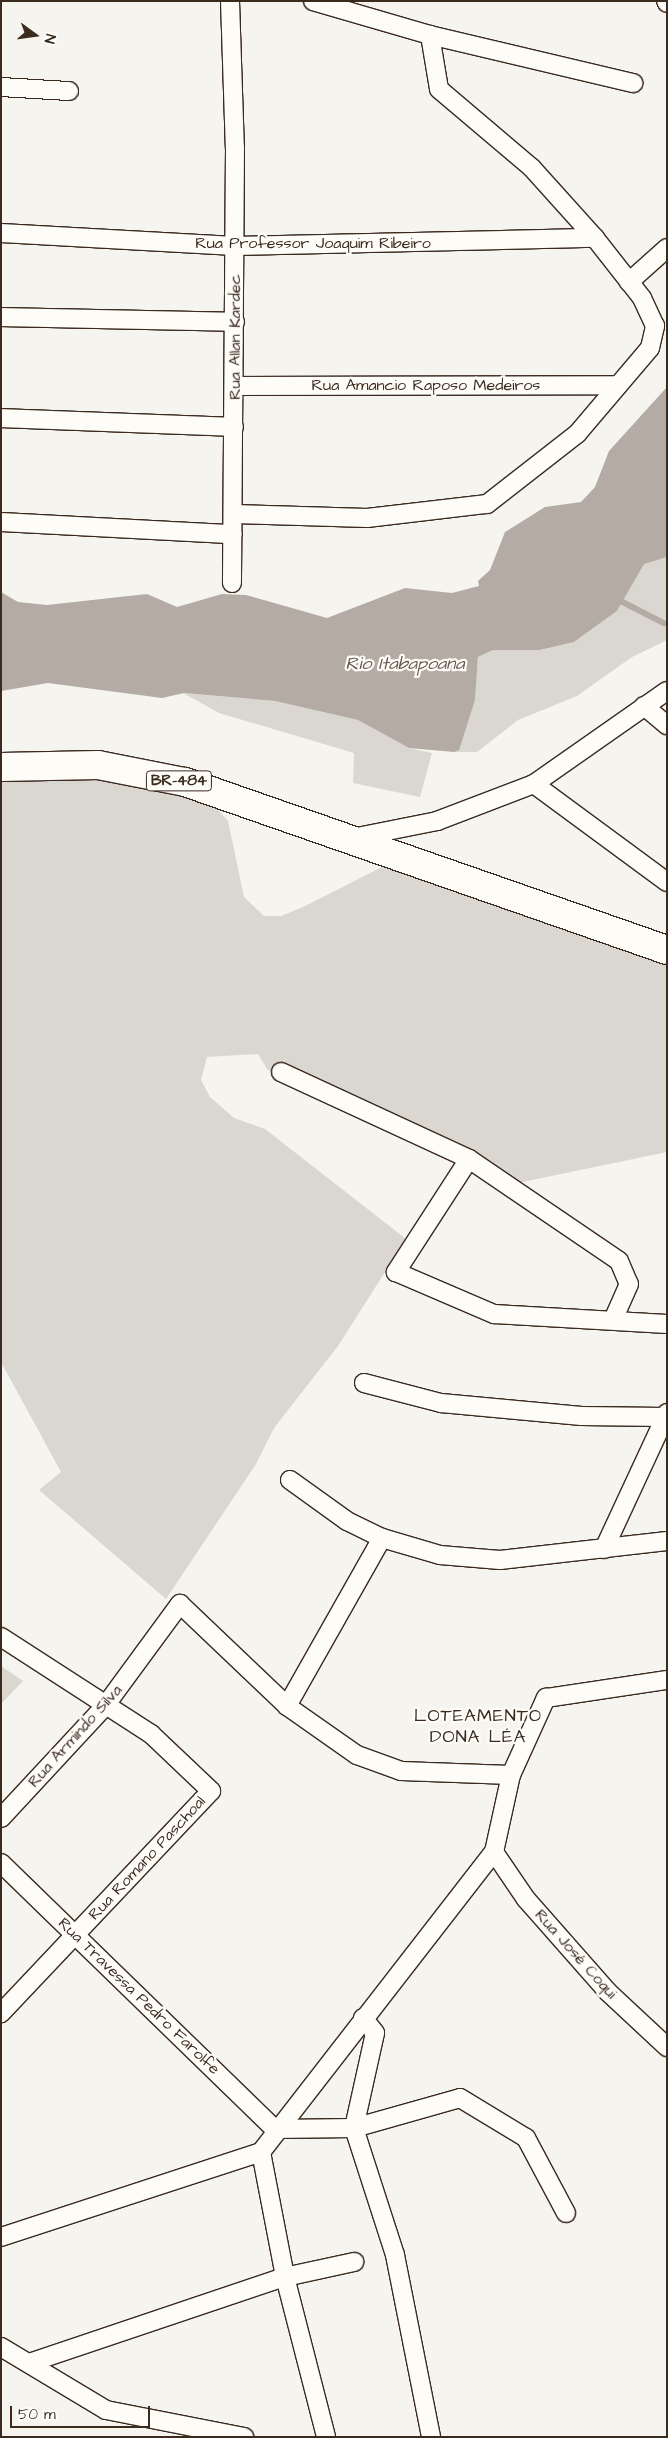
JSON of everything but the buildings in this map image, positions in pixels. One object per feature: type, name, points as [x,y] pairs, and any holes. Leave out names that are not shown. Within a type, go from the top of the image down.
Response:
[{"type":"main road","name":"BR-484","points":[[1,767],[98,765],[185,782],[667,950]]},
{"type":"street","name":"Rua Allan Kardec","points":[[230,1],[235,246],[232,583]]},
{"type":"street","points":[[313,1],[430,35],[633,83]]},
{"type":"street","points":[[234,514],[366,518],[487,504],[577,434],[650,348],[656,326],[629,282],[595,238],[532,168],[439,89],[430,35]]},
{"type":"street","points":[[1,86],[69,91]]},
{"type":"street","name":"Rua Professor Joaquim Ribeiro","points":[[1,233],[235,246],[595,238]]},
{"type":"street","points":[[629,282],[667,248]]},
{"type":"street","points":[[1,317],[235,322]]},
{"type":"street","name":"Rua Amancio Raposo Medeiros","points":[[234,386],[618,385]]},
{"type":"street","points":[[1,418],[234,427]]},
{"type":"street","points":[[1,522],[233,534]]},
{"type":"street","points":[[349,838],[437,821],[534,784],[667,691]]},
{"type":"street","points":[[644,706],[667,725]]},
{"type":"street","points":[[534,784],[667,882]]},
{"type":"street","points":[[281,1072],[469,1159],[619,1261],[629,1284],[614,1318]]},
{"type":"street","points":[[469,1159],[396,1272],[494,1314],[614,1318],[667,1324]]},
{"type":"street","points":[[364,1383],[441,1403],[581,1416],[666,1415],[604,1549]]},
{"type":"street","points":[[290,1480],[347,1521],[382,1538],[440,1555],[500,1560],[667,1541]]},
{"type":"street","points":[[382,1538],[287,1706],[356,1756],[401,1771],[511,1776]]},
{"type":"street","name":"Rua Armindo Silva","points":[[1,1818],[105,1706],[180,1604],[287,1706]]},
{"type":"street","points":[[1,1637],[105,1706]]},
{"type":"street","points":[[1,2236],[261,2152],[275,2129],[494,1852],[511,1776],[546,1698],[667,1680]]},
{"type":"street","name":"Rua Romano Paschoal","points":[[1,2013],[210,1791],[152,1734],[105,1706]]},
{"type":"street","name":"Rua José Coqui","points":[[494,1852],[526,1899],[608,1992],[667,2047]]},
{"type":"street","name":"Rua Travessa Pedro Farolfe","points":[[1,1863],[275,2129]]},
{"type":"street","points":[[364,2018],[375,2033],[354,2128],[394,2256],[432,2437]]},
{"type":"street","points":[[275,2129],[354,2128],[460,2098],[526,2138],[566,2213]]},
{"type":"street","points":[[261,2152],[285,2277],[326,2437]]},
{"type":"street","points":[[32,2362],[285,2277],[354,2262]]},
{"type":"street","points":[[1,2347],[32,2362],[106,2410],[244,2437]]},
{"type":"shaded area","points":[[667,557],[667,640],[632,657],[577,696],[518,720],[477,752],[454,752],[475,700],[478,657],[493,650],[540,650],[574,642],[617,611],[644,563]]},
{"type":"shaded area","points":[[183,693],[275,701],[358,720],[409,748],[432,753],[420,797],[353,783],[354,753],[219,713]]},
{"type":"shaded area","points":[[1,768],[198,787],[228,821],[244,897],[264,916],[281,916],[303,907],[394,861],[667,951],[667,1152],[508,1185],[291,1084],[267,1069],[258,1054],[207,1057],[201,1080],[210,1097],[234,1118],[265,1129],[406,1239],[338,1346],[274,1428],[256,1464],[166,1599],[39,1490],[61,1472],[1,1362]]},
{"type":"shaded area","points":[[1,1666],[23,1681],[1,1704]]},
{"type":"water","name":"Rio Itabapoana","points":[[667,387],[667,557],[644,564],[617,611],[574,642],[540,650],[493,650],[478,657],[475,700],[459,750],[454,752],[409,748],[358,720],[275,701],[184,693],[162,698],[48,683],[1,691],[1,592],[18,602],[47,605],[147,594],[177,607],[222,594],[246,595],[327,618],[405,588],[452,593],[479,586],[478,581],[490,570],[505,532],[545,507],[581,502],[595,487],[609,451]]},
{"type":"waterway","points":[[617,599],[664,623]]},
{"type":"district","name":"LOTEAMENTO DONA LÉA","points":[[478,1727]]}]
